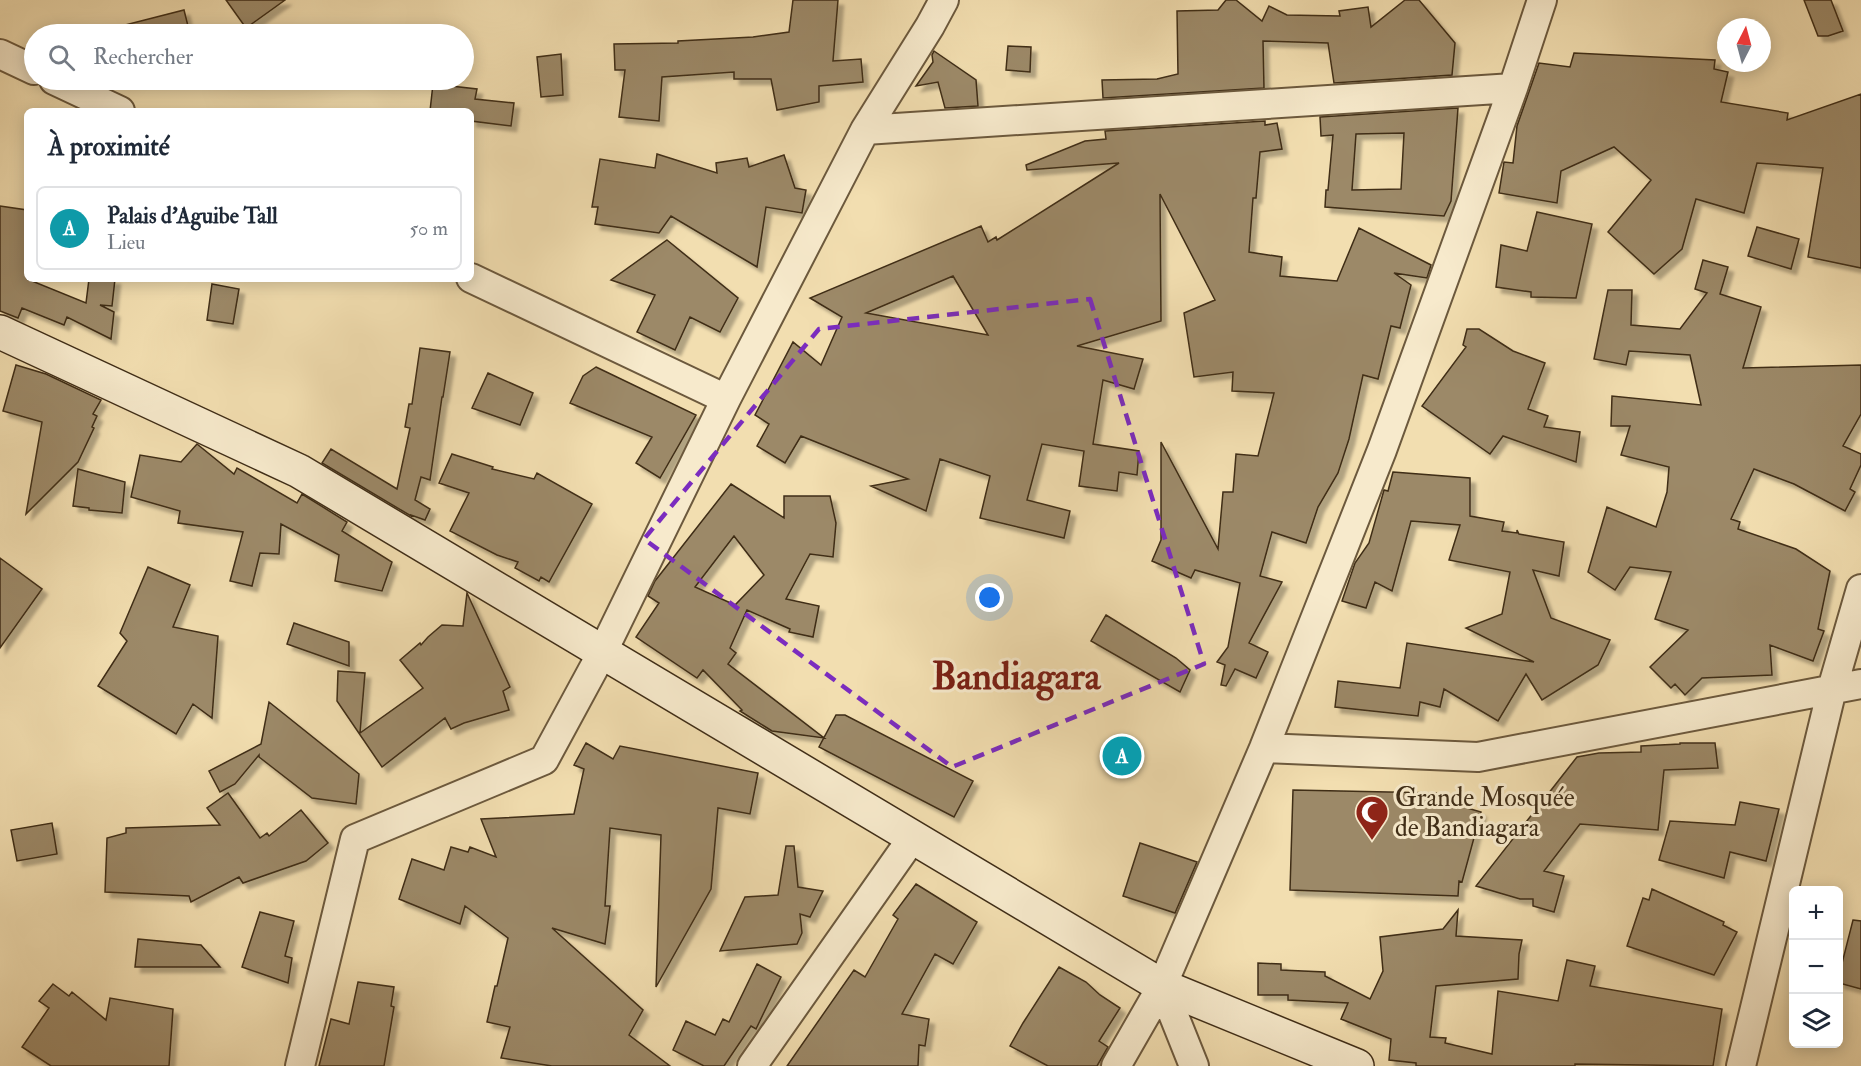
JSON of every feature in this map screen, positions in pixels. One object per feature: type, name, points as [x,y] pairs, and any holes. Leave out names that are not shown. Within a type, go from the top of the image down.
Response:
[{"type":"main road","points":[[0,332],[299,471],[1162,986],[1357,1066]]},
{"type":"street","points":[[300,1066],[355,839],[544,760],[602,653],[726,399],[865,130],[945,0]]},
{"type":"street","points":[[1116,1066],[1162,986],[1264,748],[1382,450],[1513,88],[1542,0]]},
{"type":"street","points":[[0,54],[24,65]]},
{"type":"street","points":[[865,130],[1513,88]]},
{"type":"street","points":[[75,90],[114,108]]},
{"type":"street","points":[[474,279],[726,399]]},
{"type":"street","points":[[1741,1066],[1832,690],[1861,588]]},
{"type":"street","points":[[1264,748],[1478,757],[1861,684]]},
{"type":"street","points":[[752,1066],[913,837]]},
{"type":"street","points":[[1162,986],[1194,1066]]},
{"type":"highlighted area","points":[[1090,299],[1204,664],[952,767],[644,539],[819,329]]},
{"type":"building","points":[[226,0],[285,0],[252,24],[243,24]]},
{"type":"building","points":[[793,0],[838,0],[833,61],[861,59],[863,82],[819,86],[819,102],[777,110],[771,79],[734,79],[734,72],[662,77],[659,121],[619,117],[625,70],[615,70],[614,44],[678,43],[678,41],[753,37],[789,32]]},
{"type":"building","points":[[1226,0],[1236,0],[1262,21],[1269,6],[1287,15],[1340,16],[1339,11],[1368,7],[1371,27],[1405,0],[1419,0],[1455,43],[1452,75],[1334,83],[1328,43],[1263,41],[1264,88],[1103,98],[1102,80],[1157,79],[1178,74],[1177,11],[1218,10]]},
{"type":"building","points":[[1804,0],[1831,0],[1843,31],[1828,36],[1818,36]]},
{"type":"building","points":[[184,10],[188,24],[129,24]]},
{"type":"building","points":[[1008,46],[1031,47],[1030,72],[1006,70]]},
{"type":"building","points":[[934,51],[976,80],[978,106],[945,108],[938,82],[916,86],[933,62]]},
{"type":"building","points":[[1574,53],[1715,60],[1714,69],[1717,72],[1728,72],[1721,102],[1788,113],[1787,120],[1861,94],[1861,268],[1808,257],[1823,168],[1757,163],[1744,213],[1696,199],[1682,249],[1654,274],[1608,232],[1651,180],[1614,147],[1561,171],[1557,203],[1499,193],[1504,162],[1513,163],[1517,126],[1539,63],[1570,67]]},
{"type":"building","points":[[561,54],[563,95],[541,97],[537,57]]},
{"type":"building","points":[[477,89],[475,99],[514,103],[511,126],[474,121],[474,108],[430,108],[432,90]]},
{"type":"building","points":[[1458,108],[1451,201],[1444,216],[1325,207],[1333,135],[1321,136],[1320,117]],"holes":[[[1404,133],[1401,189],[1352,190],[1356,134]]]},
{"type":"building","points":[[1265,121],[1265,125],[1277,123],[1282,149],[1260,152],[1256,198],[1253,198],[1249,252],[1282,257],[1280,276],[1337,281],[1359,228],[1431,265],[1427,278],[1394,273],[1411,285],[1400,328],[1391,326],[1378,379],[1363,375],[1349,439],[1338,473],[1318,507],[1306,543],[1272,532],[1260,576],[1282,582],[1249,643],[1268,652],[1256,678],[1235,669],[1226,686],[1221,685],[1225,665],[1217,662],[1228,647],[1240,583],[1195,570],[1191,578],[1152,561],[1161,540],[1161,442],[1218,549],[1223,492],[1233,492],[1236,454],[1258,456],[1274,393],[1232,391],[1233,372],[1194,377],[1184,313],[1215,300],[1160,194],[1161,321],[1077,346],[1143,359],[1134,389],[1103,380],[1093,444],[1139,451],[1137,475],[1119,472],[1117,491],[1079,486],[1084,451],[1042,444],[1027,500],[1070,511],[1064,538],[980,518],[990,476],[940,459],[926,511],[871,486],[908,479],[801,436],[785,463],[757,446],[769,424],[755,415],[793,342],[821,365],[842,317],[810,298],[981,226],[988,242],[996,237],[997,240],[1119,163],[1027,170],[1026,165],[1085,141],[1106,139],[1105,131]],"holes":[[[953,276],[988,335],[866,313]]]},
{"type":"building","points":[[657,154],[717,173],[716,163],[747,158],[749,167],[784,155],[795,188],[806,190],[802,213],[766,207],[757,267],[671,216],[659,233],[595,224],[598,207],[592,207],[600,159],[655,168]]},
{"type":"building","points":[[0,206],[24,210],[24,282],[34,282],[86,303],[89,282],[115,282],[112,306],[100,305],[114,312],[111,339],[67,317],[64,325],[22,308],[18,318],[0,311]]},
{"type":"building","points":[[1537,212],[1592,224],[1576,298],[1531,297],[1531,292],[1496,287],[1501,245],[1527,251]]},
{"type":"building","points":[[1757,227],[1799,239],[1791,269],[1748,256]]},
{"type":"building","points":[[667,240],[738,298],[720,332],[690,317],[675,350],[637,332],[655,295],[611,280]]},
{"type":"building","points":[[1703,260],[1728,267],[1720,294],[1761,307],[1743,368],[1861,365],[1861,414],[1843,446],[1861,454],[1861,465],[1850,489],[1855,492],[1845,511],[1794,484],[1754,469],[1731,519],[1740,522],[1738,529],[1796,549],[1830,571],[1818,629],[1824,631],[1813,661],[1770,645],[1772,675],[1702,678],[1685,695],[1675,684],[1671,688],[1650,667],[1688,630],[1655,619],[1671,572],[1630,567],[1615,590],[1588,572],[1607,507],[1656,527],[1667,492],[1669,467],[1621,455],[1630,426],[1611,426],[1612,396],[1701,405],[1690,355],[1629,351],[1626,365],[1594,359],[1608,290],[1632,290],[1631,325],[1680,329],[1707,293],[1695,289]]},
{"type":"building","points":[[212,284],[239,289],[233,324],[207,320]]},
{"type":"building","points":[[1467,329],[1479,329],[1513,351],[1545,363],[1528,409],[1548,416],[1544,427],[1580,432],[1576,462],[1503,436],[1490,454],[1422,406],[1466,347],[1463,345]]},
{"type":"building","points":[[420,348],[450,352],[430,480],[421,477],[415,500],[430,509],[425,520],[411,516],[322,463],[331,449],[397,489],[410,428],[405,427],[409,404],[412,404]]},
{"type":"building","points":[[16,365],[46,374],[101,400],[93,414],[97,416],[92,427],[94,428],[78,462],[26,514],[42,422],[3,411]]},
{"type":"building","points":[[596,367],[696,415],[660,478],[636,463],[652,437],[570,403],[583,376]]},
{"type":"building","points":[[488,373],[533,393],[520,425],[472,408]]},
{"type":"building","points":[[197,444],[234,474],[237,468],[297,503],[302,494],[347,522],[342,531],[392,562],[382,591],[335,581],[339,555],[281,524],[279,554],[260,553],[252,586],[230,581],[243,532],[178,523],[180,511],[131,497],[140,455],[181,462]]},
{"type":"building","points":[[452,454],[493,467],[492,469],[534,479],[537,473],[592,504],[549,582],[541,577],[539,581],[515,568],[518,562],[497,555],[450,531],[469,493],[439,483]]},
{"type":"building","points":[[78,469],[125,482],[122,513],[73,506]]},
{"type":"building","points":[[1393,472],[1470,478],[1470,516],[1504,522],[1502,531],[1517,533],[1517,530],[1519,534],[1564,542],[1559,576],[1533,570],[1551,618],[1610,640],[1598,665],[1542,700],[1526,674],[1498,721],[1444,689],[1440,707],[1420,702],[1418,716],[1335,707],[1338,681],[1400,688],[1407,643],[1534,662],[1466,628],[1502,614],[1510,572],[1449,560],[1460,525],[1411,521],[1392,591],[1375,582],[1366,608],[1342,601],[1355,563],[1369,543],[1384,490],[1388,491]]},
{"type":"building","points":[[731,484],[784,518],[784,496],[830,496],[836,523],[833,557],[810,554],[786,599],[819,606],[813,637],[789,632],[790,629],[747,610],[730,648],[736,653],[728,664],[824,738],[772,731],[740,711],[742,710],[703,670],[697,678],[636,637],[659,603],[648,596],[655,581]],"holes":[[[734,536],[764,575],[735,605],[695,587]]]},
{"type":"building","points":[[0,558],[42,589],[0,648]]},
{"type":"building","points":[[148,567],[190,585],[173,627],[218,636],[212,718],[193,704],[176,734],[98,686],[127,641],[120,633]]},
{"type":"building","points":[[467,593],[510,687],[503,691],[509,710],[451,729],[445,718],[382,767],[337,701],[338,671],[365,673],[360,733],[423,688],[400,660],[420,643],[421,645],[442,625],[463,626]]},
{"type":"building","points":[[1106,615],[1176,658],[1190,670],[1180,692],[1091,641]]},
{"type":"building","points":[[294,623],[349,642],[349,666],[287,644]]},
{"type":"building","points":[[269,702],[359,774],[356,804],[312,798],[259,755],[235,784],[220,792],[209,771],[261,744]]},
{"type":"building","points":[[836,715],[845,715],[973,781],[954,817],[819,747]]},
{"type":"building","points":[[586,743],[613,759],[620,746],[758,773],[750,814],[718,808],[711,889],[656,987],[661,835],[610,828],[605,906],[610,906],[605,944],[552,928],[643,1010],[629,1035],[670,1066],[552,1066],[501,1058],[510,1027],[487,1022],[508,938],[465,906],[460,924],[399,899],[412,859],[444,870],[451,847],[468,852],[470,847],[496,857],[481,819],[574,814],[584,769],[574,765]]},
{"type":"building","points":[[1715,743],[1718,768],[1664,770],[1658,830],[1580,824],[1544,871],[1564,876],[1554,912],[1533,906],[1533,899],[1520,899],[1476,886],[1577,757],[1599,753],[1641,752],[1641,746]]},
{"type":"building","points":[[1293,790],[1436,793],[1436,799],[1481,812],[1462,882],[1459,881],[1458,896],[1290,890]]},
{"type":"building","points":[[228,793],[260,838],[267,833],[269,836],[301,810],[328,843],[306,861],[243,883],[239,877],[191,902],[189,896],[105,892],[107,838],[126,833],[126,828],[220,825],[207,808]]},
{"type":"building","points":[[1740,802],[1779,809],[1766,861],[1730,852],[1724,878],[1659,860],[1670,821],[1735,825]]},
{"type":"building","points":[[52,823],[57,854],[17,861],[11,830]]},
{"type":"building","points":[[1140,843],[1197,862],[1175,913],[1123,896]]},
{"type":"building","points":[[786,846],[794,846],[798,887],[823,891],[810,917],[800,914],[802,933],[797,944],[720,951],[745,897],[778,895]]},
{"type":"building","points":[[916,884],[977,922],[953,964],[935,954],[902,1014],[929,1019],[925,1046],[919,1045],[918,1066],[787,1066],[854,970],[865,977],[898,919],[893,915]]},
{"type":"building","points":[[1652,889],[1724,922],[1723,925],[1737,932],[1714,975],[1627,946],[1643,898],[1649,900]]},
{"type":"building","points":[[1458,910],[1456,936],[1522,940],[1518,979],[1436,986],[1430,1037],[1446,1038],[1445,1043],[1492,1054],[1498,991],[1558,1001],[1567,960],[1595,966],[1590,986],[1722,1009],[1713,1066],[1575,1064],[1575,1066],[1416,1066],[1416,1063],[1389,1060],[1391,1039],[1341,1019],[1348,1003],[1288,1000],[1288,995],[1258,995],[1258,963],[1281,964],[1281,970],[1325,972],[1325,976],[1370,999],[1383,971],[1380,937],[1443,929]]},
{"type":"building","points":[[260,912],[294,921],[285,956],[292,958],[288,983],[242,967]]},
{"type":"building","points":[[1853,920],[1861,921],[1861,989],[1843,984],[1843,959]]},
{"type":"building","points":[[138,939],[201,945],[220,967],[135,967]]},
{"type":"building","points":[[757,964],[781,977],[756,1029],[751,1026],[724,1066],[704,1066],[673,1050],[686,1021],[715,1035],[723,1019],[729,1022]]},
{"type":"building","points":[[1059,967],[1086,982],[1100,995],[1120,1008],[1099,1041],[1108,1047],[1097,1066],[1048,1066],[1010,1046]]},
{"type":"building","points":[[358,982],[394,987],[391,1006],[394,1007],[384,1066],[319,1066],[331,1019],[349,1024]]},
{"type":"building","points":[[53,984],[69,996],[72,992],[106,1020],[110,998],[173,1009],[169,1066],[51,1066],[22,1047],[49,1008],[39,1001]]},
{"type":"place","name":"Palais d'Aguibe Tall","points":[[1122,756]]},
{"type":"place","name":"Grande Mosquée de Bandiagara","points":[[1372,841]]},
{"type":"district","name":"Bandiagara","points":[[1016,676]]}]
